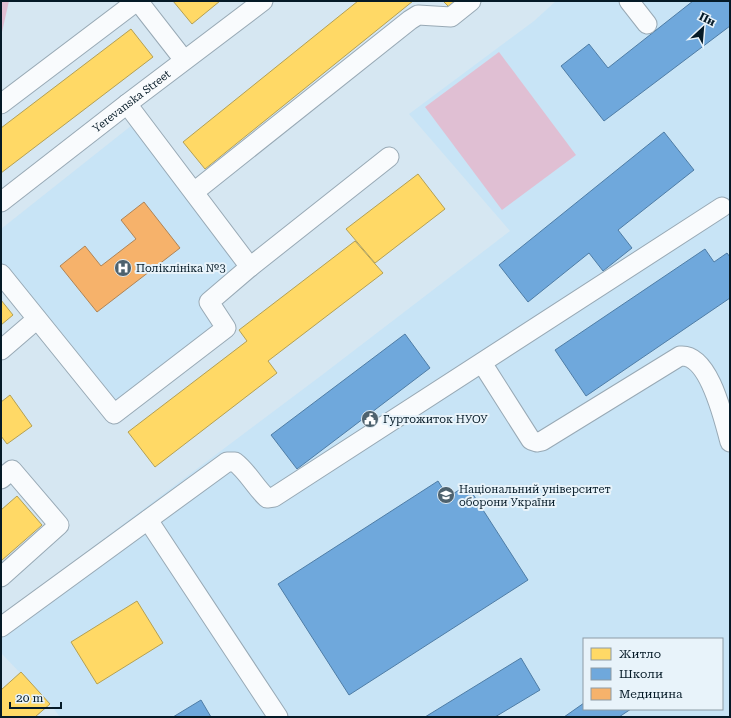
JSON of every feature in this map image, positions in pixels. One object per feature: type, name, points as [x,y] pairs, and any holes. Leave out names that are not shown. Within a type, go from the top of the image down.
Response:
[{"type":"street","points":[[1,104],[138,1],[184,60]]},
{"type":"street","name":"Yerevanska Street","points":[[1,202],[126,104],[263,1]]},
{"type":"street","points":[[194,192],[410,20],[418,15],[451,17],[471,1]]},
{"type":"street","points":[[629,1],[647,24]]},
{"type":"street","points":[[126,104],[250,267]]},
{"type":"street","points":[[1,274],[114,414],[226,328],[209,302],[250,267],[389,156]]},
{"type":"street","points":[[1,627],[227,462],[235,462],[241,466],[261,493],[267,498],[274,498],[722,207]]},
{"type":"street","points":[[1,350],[37,318]]},
{"type":"street","points":[[482,363],[531,440],[537,442],[542,441],[680,356],[688,357],[704,371],[711,382],[718,400],[730,442]]},
{"type":"street","points":[[1,479],[12,470],[59,525],[1,577]]},
{"type":"street","points":[[148,520],[278,717]]},
{"type":"shaded area","points":[[1,1],[9,1],[2,32],[1,32]]},
{"type":"shaded area","name":"Національний університет оборони України","points":[[556,1],[730,1],[730,717],[60,717],[50,704],[1,653],[1,616],[322,375],[510,231],[409,114],[534,21]]},
{"type":"shaded area","points":[[499,52],[576,155],[502,210],[425,107]]},
{"type":"shaded area","name":"Поліклініка №3","points":[[136,122],[246,267],[205,302],[222,327],[115,411],[1,269],[1,229]]},
{"type":"building: Житло","points":[[173,1],[220,1],[192,24]]},
{"type":"building: Житло","points":[[358,1],[413,1],[205,169],[183,142]]},
{"type":"building: Житло","points":[[443,1],[456,1],[449,7]]},
{"type":"building: Житло","points":[[131,29],[153,57],[1,173],[1,128]]},
{"type":"building: Житло","points":[[418,174],[445,209],[375,263],[346,229]]},
{"type":"building: Житло","points":[[355,241],[383,273],[268,361],[277,373],[155,467],[128,432],[247,341],[239,330]]},
{"type":"building: Житло","points":[[1,300],[13,315],[1,325]]},
{"type":"building: Житло","points":[[10,395],[32,426],[7,444],[1,436],[1,402]]},
{"type":"building: Житло","points":[[17,496],[42,525],[1,561],[1,510]]},
{"type":"building: Житло","points":[[137,601],[163,643],[97,684],[71,642]]},
{"type":"building: Житло","points":[[21,672],[50,704],[35,717],[1,717],[1,690]]},
{"type":"building: Школи","points":[[693,1],[730,1],[730,26],[604,121],[561,66],[589,44],[608,68]]},
{"type":"building: Школи","points":[[664,132],[694,170],[618,230],[632,248],[603,271],[589,253],[528,302],[499,265]]},
{"type":"building: Школи","points":[[705,249],[714,262],[727,253],[730,257],[730,298],[586,396],[555,350]]},
{"type":"building: Школи","points":[[405,334],[430,368],[297,469],[271,435]]},
{"type":"building: Школи","points":[[438,481],[448,497],[467,485],[528,580],[349,695],[278,584]]},
{"type":"building: Школи","points":[[521,658],[540,690],[495,717],[425,717]]},
{"type":"building: Школи","points":[[201,700],[211,717],[173,717]]},
{"type":"building: Школи","points":[[583,704],[583,710],[630,710],[619,717],[564,717]]},
{"type":"building: Медицина","points":[[144,202],[180,248],[97,312],[60,266],[85,246],[101,266],[136,239],[121,220]]},
{"type":"place","name":"Поліклініка №3","points":[[123,268]]},
{"type":"place","name":"Гуртожиток НУОУ","points":[[370,419]]},
{"type":"place","name":"Національний університет оборони України","points":[[446,495]]}]
